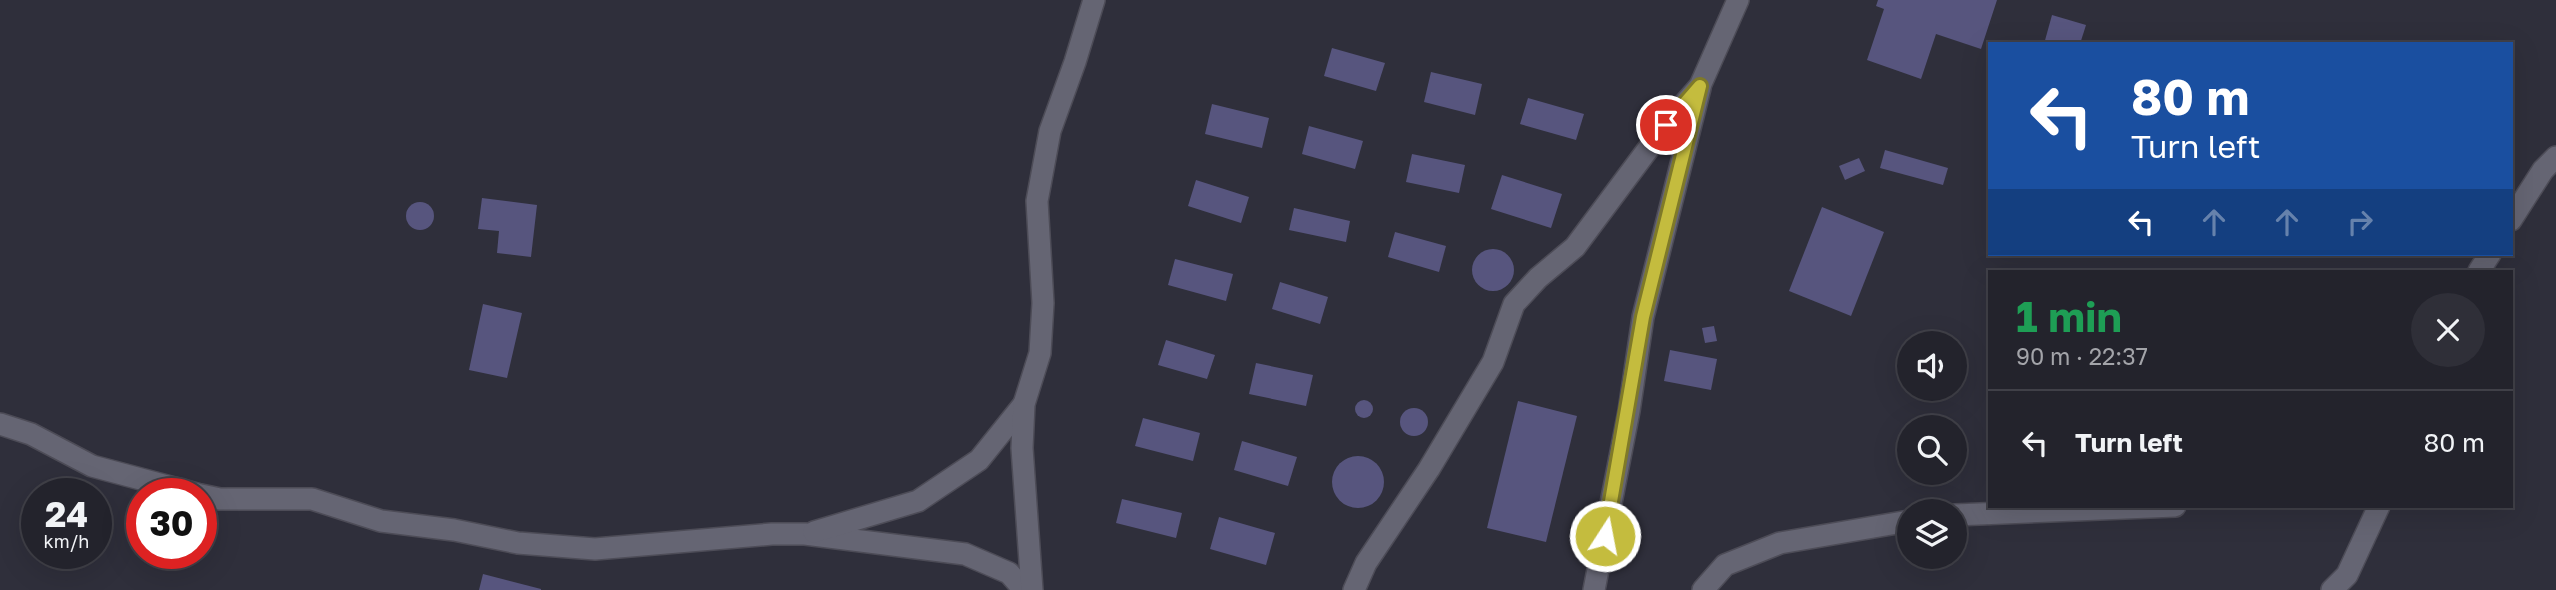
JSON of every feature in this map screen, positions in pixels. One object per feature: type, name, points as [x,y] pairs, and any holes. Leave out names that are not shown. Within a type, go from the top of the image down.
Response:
[{"type":"street","points":[[1032,590],[1023,460],[1024,404],[1040,353],[1043,303],[1037,201],[1050,131],[1076,62],[1094,0]]},
{"type":"street","points":[[1594,590],[1629,411],[1643,317],[1700,86],[1738,0]]},
{"type":"street","points":[[1354,590],[1366,563],[1429,469],[1493,362],[1514,304],[1538,278],[1575,247],[1666,125],[1700,86]]},
{"type":"street","points":[[2513,217],[2543,170],[2556,158]]},
{"type":"street","points":[[805,534],[918,501],[979,460],[1024,404]]},
{"type":"street","points":[[0,424],[31,434],[92,466],[138,478]]},
{"type":"street","points":[[217,498],[312,499],[381,521],[454,530],[518,543],[595,549],[772,534],[805,534],[965,554],[1009,573],[1024,590]]},
{"type":"street","points":[[1967,514],[2120,508]]},
{"type":"street","points":[[2332,590],[2347,575],[2378,508]]},
{"type":"street","points":[[1703,590],[1725,565],[1780,543],[1897,523]]},
{"type":"building","points":[[1878,0],[1997,0],[1981,49],[1936,34],[1921,79],[1867,60],[1884,9],[1876,6]]},
{"type":"building","points":[[2052,15],[2086,25],[2081,42],[2045,42]]},
{"type":"building","points":[[1332,48],[1385,63],[1376,91],[1324,76]]},
{"type":"building","points":[[1431,72],[1482,84],[1475,115],[1424,102]]},
{"type":"building","points":[[1528,98],[1584,114],[1576,140],[1520,124]]},
{"type":"building","points":[[1212,104],[1269,118],[1262,148],[1205,134]]},
{"type":"building","points":[[1309,126],[1363,141],[1355,169],[1302,154]]},
{"type":"building","points":[[1885,150],[1948,168],[1943,185],[1880,168]]},
{"type":"building","points":[[1412,154],[1465,165],[1459,193],[1406,182]]},
{"type":"building","points":[[1859,158],[1865,171],[1845,180],[1839,166]]},
{"type":"building","points":[[1502,175],[1562,194],[1551,228],[1491,209]]},
{"type":"building","points":[[1196,180],[1249,197],[1241,223],[1188,206]]},
{"type":"building","points":[[482,198],[537,205],[531,257],[497,253],[499,231],[478,229]]},
{"type":"building","points":[[420,202],[430,206],[434,216],[430,226],[420,230],[410,226],[406,216],[410,206]]},
{"type":"building","points":[[1822,207],[1884,232],[1851,316],[1789,291]]},
{"type":"building","points":[[1294,208],[1350,221],[1346,242],[1289,230]]},
{"type":"building","points":[[1395,232],[1446,246],[1439,272],[1388,257]]},
{"type":"building","points":[[1493,249],[1508,255],[1514,270],[1508,285],[1493,291],[1478,285],[1472,270],[1478,255]]},
{"type":"building","points":[[1175,259],[1233,274],[1226,301],[1168,285]]},
{"type":"building","points":[[1280,282],[1328,297],[1320,324],[1272,309]]},
{"type":"building","points":[[483,304],[522,313],[507,378],[469,370]]},
{"type":"building","points":[[1714,326],[1717,341],[1705,343],[1702,328]]},
{"type":"building","points":[[1166,340],[1215,355],[1207,379],[1158,365]]},
{"type":"building","points":[[1670,350],[1717,359],[1711,390],[1664,381]]},
{"type":"building","points":[[1256,363],[1313,375],[1306,406],[1249,394]]},
{"type":"building","points":[[1364,400],[1370,403],[1373,409],[1370,415],[1364,418],[1358,415],[1355,409],[1358,403]]},
{"type":"building","points":[[1518,401],[1577,416],[1546,542],[1487,528]]},
{"type":"building","points":[[1414,408],[1424,412],[1428,422],[1424,432],[1414,436],[1404,432],[1400,422],[1404,412]]},
{"type":"building","points":[[1143,418],[1200,433],[1193,461],[1135,446]]},
{"type":"building","points":[[1242,441],[1297,457],[1288,486],[1234,470]]},
{"type":"building","points":[[1358,456],[1368,458],[1376,464],[1382,472],[1382,492],[1376,500],[1368,506],[1358,508],[1348,506],[1340,500],[1334,492],[1332,482],[1334,472],[1340,464],[1348,458]]},
{"type":"building","points":[[1122,499],[1182,513],[1176,538],[1116,523]]},
{"type":"building","points":[[1219,517],[1275,533],[1266,565],[1210,549]]},
{"type":"building","points":[[483,574],[541,589],[541,590],[479,590]]},
{"type":"route","points":[[1605,536],[1629,411],[1643,317],[1700,86],[1666,125]]}]
